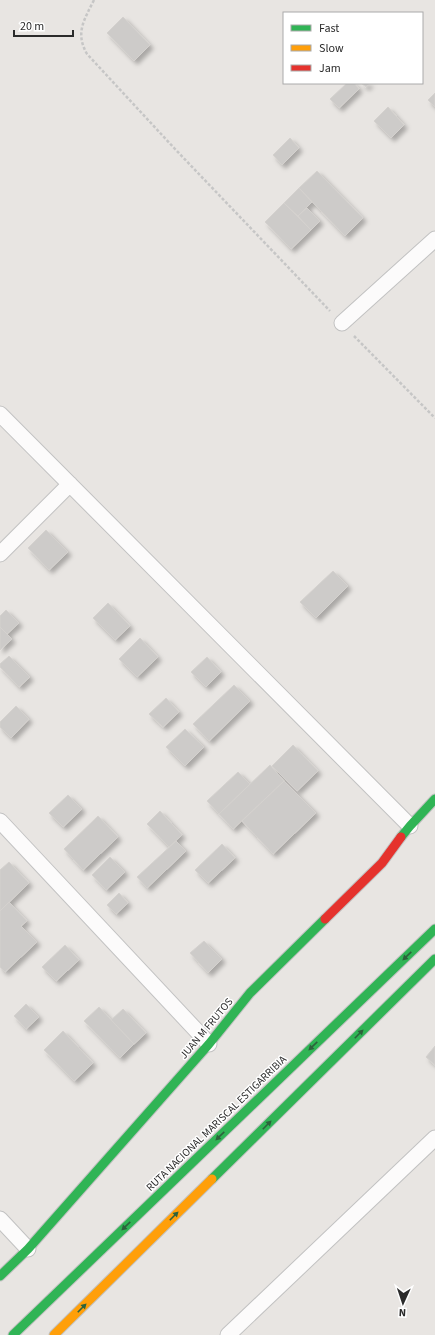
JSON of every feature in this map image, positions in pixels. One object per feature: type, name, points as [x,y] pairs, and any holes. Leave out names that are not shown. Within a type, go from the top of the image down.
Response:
[{"type":"main road","name":"JUAN M FRUTOS","points":[[0,1276],[28,1248],[209,1044],[250,993],[382,863],[410,826],[435,799]]},
{"type":"main road","name":"RUTA NACIONAL MARISCAL ESTIGARRIBIA","points":[[13,1335],[435,929]]},
{"type":"main road","points":[[54,1335],[435,959]]},
{"type":"street","points":[[342,323],[435,239]]},
{"type":"street","points":[[0,414],[410,826]]},
{"type":"street","points":[[0,554],[70,484]]},
{"type":"street","points":[[0,821],[209,1044]]},
{"type":"street","points":[[228,1335],[435,1138]]},
{"type":"street","points":[[0,1220],[28,1248]]},
{"type":"path","points":[[94,0],[80,34],[81,44],[87,54],[175,149],[435,418]]},
{"type":"building","points":[[123,17],[150,45],[134,61],[107,33]]},
{"type":"building","points":[[346,84],[355,84],[359,89],[339,108],[330,99]]},
{"type":"building","points":[[362,84],[369,84],[366,87]]},
{"type":"building","points":[[435,93],[435,107],[428,100]]},
{"type":"building","points":[[388,107],[404,125],[391,138],[374,121]]},
{"type":"building","points":[[290,138],[299,148],[282,165],[273,155]]},
{"type":"building","points":[[317,171],[363,218],[345,236],[299,188]]},
{"type":"building","points":[[299,188],[312,202],[298,216],[284,203]]},
{"type":"building","points":[[284,203],[311,230],[291,249],[265,222]]},
{"type":"building","points":[[307,208],[320,221],[311,230],[298,216]]},
{"type":"building","points":[[46,530],[68,552],[49,570],[28,548]]},
{"type":"building","points":[[333,571],[348,586],[316,618],[300,602]]},
{"type":"building","points":[[108,603],[130,626],[115,640],[93,618]]},
{"type":"building","points":[[6,610],[19,623],[7,634],[0,627],[0,616]]},
{"type":"building","points":[[0,627],[12,639],[0,650]]},
{"type":"building","points":[[140,638],[158,657],[137,677],[119,659]]},
{"type":"building","points":[[9,656],[30,677],[19,687],[0,667],[0,664]]},
{"type":"building","points":[[207,657],[221,672],[206,687],[191,672]]},
{"type":"building","points":[[234,685],[250,701],[209,741],[193,724]]},
{"type":"building","points":[[166,698],[179,712],[163,727],[149,714]]},
{"type":"building","points":[[16,706],[29,719],[11,738],[0,727],[0,722]]},
{"type":"building","points":[[185,729],[204,747],[185,766],[166,747]]},
{"type":"building","points":[[293,745],[318,771],[297,791],[272,766]]},
{"type":"building","points":[[270,765],[284,781],[233,829],[219,814]]},
{"type":"building","points":[[238,772],[250,784],[219,814],[207,801]]},
{"type":"building","points":[[284,781],[316,813],[273,854],[242,821]]},
{"type":"building","points":[[68,795],[82,809],[63,827],[49,813]]},
{"type":"building","points":[[160,811],[182,835],[169,847],[147,824]]},
{"type":"building","points":[[98,816],[118,837],[83,870],[64,849]]},
{"type":"building","points":[[176,841],[186,851],[147,888],[137,877]]},
{"type":"building","points":[[222,844],[235,858],[208,883],[195,870]]},
{"type":"building","points":[[110,857],[125,872],[106,890],[92,875]]},
{"type":"building","points":[[9,862],[29,883],[0,911],[0,870]]},
{"type":"building","points":[[119,893],[128,903],[116,914],[107,905]]},
{"type":"building","points":[[9,902],[27,921],[21,926],[37,942],[5,972],[0,967],[0,911]]},
{"type":"building","points":[[204,941],[222,959],[208,973],[190,953]]},
{"type":"building","points":[[65,945],[79,960],[56,981],[42,967]]},
{"type":"building","points":[[26,1004],[39,1017],[26,1029],[14,1016]]},
{"type":"building","points":[[99,1007],[134,1044],[120,1058],[84,1021]]},
{"type":"building","points":[[123,1009],[146,1033],[134,1044],[111,1020]]},
{"type":"building","points":[[63,1031],[93,1063],[74,1081],[44,1050]]},
{"type":"building","points":[[435,1046],[435,1065],[426,1057]]},
{"type":"traffic: fast","points":[[401,837],[435,799]]},
{"type":"traffic: fast","points":[[0,1276],[28,1249],[209,1044],[250,993],[325,919]]},
{"type":"traffic: fast","points":[[13,1335],[435,929]]},
{"type":"traffic: fast","points":[[212,1179],[435,959]]},
{"type":"traffic: slow","points":[[54,1335],[212,1179]]},
{"type":"traffic: jam","points":[[325,919],[382,863],[401,837]]}]
